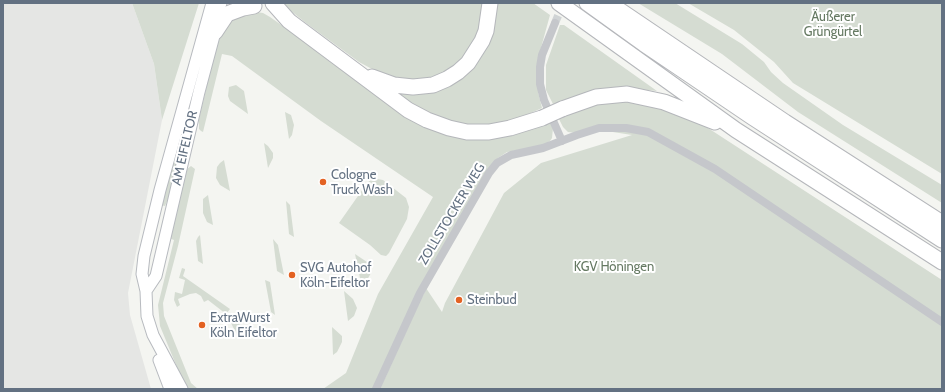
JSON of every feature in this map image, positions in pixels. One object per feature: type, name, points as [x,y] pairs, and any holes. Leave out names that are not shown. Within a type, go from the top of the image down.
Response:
[{"type":"highway","points":[[273,3],[289,21]]},
{"type":"highway","points":[[360,73],[394,85],[414,87],[433,85],[447,79],[458,72],[468,62],[482,42],[486,32],[490,3]]},
{"type":"highway","points":[[559,3],[736,130],[942,262]]},
{"type":"highway","points":[[587,3],[644,44],[752,117],[942,240]]},
{"type":"highway","points":[[609,3],[785,122],[942,223]]},
{"type":"highway","points":[[215,32],[227,14],[251,4],[289,21],[408,110],[427,120],[449,128],[467,132],[489,132],[510,128],[542,118],[596,97],[627,94],[664,102],[736,130]]},
{"type":"main road","name":"AM EIFELTOR","points":[[170,389],[158,358],[155,340],[147,316],[146,291],[142,274],[160,190],[212,3]]},
{"type":"main road","name":"AM EIFELTOR","points":[[146,291],[156,276],[198,92],[215,32],[217,16],[221,3]]},
{"type":"main road","name":"AM EIFELTOR","points":[[155,340],[182,389]]},
{"type":"street","points":[[556,22],[542,54],[540,84],[544,100],[562,141]]},
{"type":"street","name":"ZOLLSTOCKER WEG","points":[[376,389],[420,293],[489,173],[497,163],[511,155],[543,148],[598,128],[626,128],[648,132],[715,169],[942,322]]},
{"type":"shaded area","points":[[3,3],[132,3],[154,64],[162,120],[128,293],[130,315],[151,389],[3,389]]},
{"type":"green space","points":[[132,3],[199,3],[162,120],[154,64]]},
{"type":"green space","points":[[281,3],[485,3],[476,43],[458,64],[445,72],[431,77],[421,80],[405,80],[391,77],[359,62]]},
{"type":"green space","points":[[496,3],[533,3],[550,15],[539,55],[538,92],[542,108],[515,120],[496,124],[463,125],[434,116],[409,102],[394,91],[474,67],[482,56],[493,33]]},
{"type":"green space","points":[[638,3],[675,3],[742,44],[764,62],[771,72],[783,83],[843,125],[942,185],[942,203],[798,112],[722,54]]},
{"type":"green space","name":"Äußerer Grüngürtel","points":[[688,3],[942,3],[942,174],[793,83],[774,62],[734,30]]},
{"type":"green space","points":[[219,4],[199,70],[170,194],[165,206],[160,205],[183,118]]},
{"type":"green space","points":[[250,11],[263,13],[270,17],[390,102],[486,137],[500,138],[547,121],[550,122],[553,128],[552,138],[550,141],[542,146],[507,152],[498,158],[486,175],[374,389],[323,389],[346,373],[378,294],[433,197],[321,121],[232,56],[222,54],[203,132],[199,129],[199,119],[215,51],[225,25],[233,18]]},
{"type":"green space","points":[[560,25],[564,25],[657,91],[637,89],[579,96],[553,104],[546,90],[546,65]]},
{"type":"green space","points":[[236,85],[244,91],[248,114],[230,101],[228,96],[229,87]]},
{"type":"green space","name":"KGV Höningen","points":[[615,101],[642,102],[691,117],[942,280],[942,389],[380,389],[426,288],[442,312],[445,303],[504,193],[541,163],[632,135],[600,130],[576,133],[568,132],[563,127],[558,117],[599,104]]},
{"type":"green space","points":[[285,112],[291,115],[294,125],[292,135],[289,139]]},
{"type":"green space","points":[[264,143],[273,153],[273,158],[268,168]]},
{"type":"green space","points":[[224,160],[230,191],[220,185],[216,178],[217,167]]},
{"type":"green space","points":[[191,166],[195,169],[178,246],[163,303],[164,316],[191,383],[198,389],[186,389],[160,326],[158,305],[174,240],[169,238],[187,169]]},
{"type":"green space","points":[[372,178],[383,180],[406,198],[409,207],[407,219],[386,256],[381,255],[370,245],[339,223]]},
{"type":"green space","points":[[208,195],[213,225],[207,222],[203,213],[203,199]]},
{"type":"green space","points":[[286,201],[290,205],[294,237],[289,234]]},
{"type":"green space","points":[[200,235],[203,264],[198,261],[196,241]]},
{"type":"green space","points":[[273,239],[278,245],[284,275],[277,271]]},
{"type":"green space","points":[[355,254],[367,262],[370,266],[371,273],[364,283],[361,283]]},
{"type":"green space","points":[[182,268],[185,269],[183,276],[230,309],[226,314],[208,300],[204,302],[201,296],[196,293],[178,299],[180,305],[177,307],[174,300],[175,292],[182,294],[185,280],[179,278]]},
{"type":"green space","points":[[265,280],[270,282],[275,315],[271,312]]},
{"type":"green space","points":[[344,291],[353,299],[357,308],[354,316],[348,321]]},
{"type":"green space","points":[[243,310],[247,313],[248,318],[240,318],[239,333],[246,334],[237,335],[229,319],[229,315],[230,313],[239,316]]},
{"type":"green space","points":[[332,327],[342,336],[342,342],[337,352],[333,355]]},
{"type":"tunnel","points":[[555,23],[563,4]]},
{"type":"place","name":"Cologne Truck Wash","points":[[323,182]]},
{"type":"place","name":"SVG Autohof Köln-Eifeltor","points":[[292,275]]},
{"type":"place","name":"Steinbud","points":[[459,300]]},
{"type":"place","name":"ExtraWurst Köln Eifeltor","points":[[202,325]]}]
